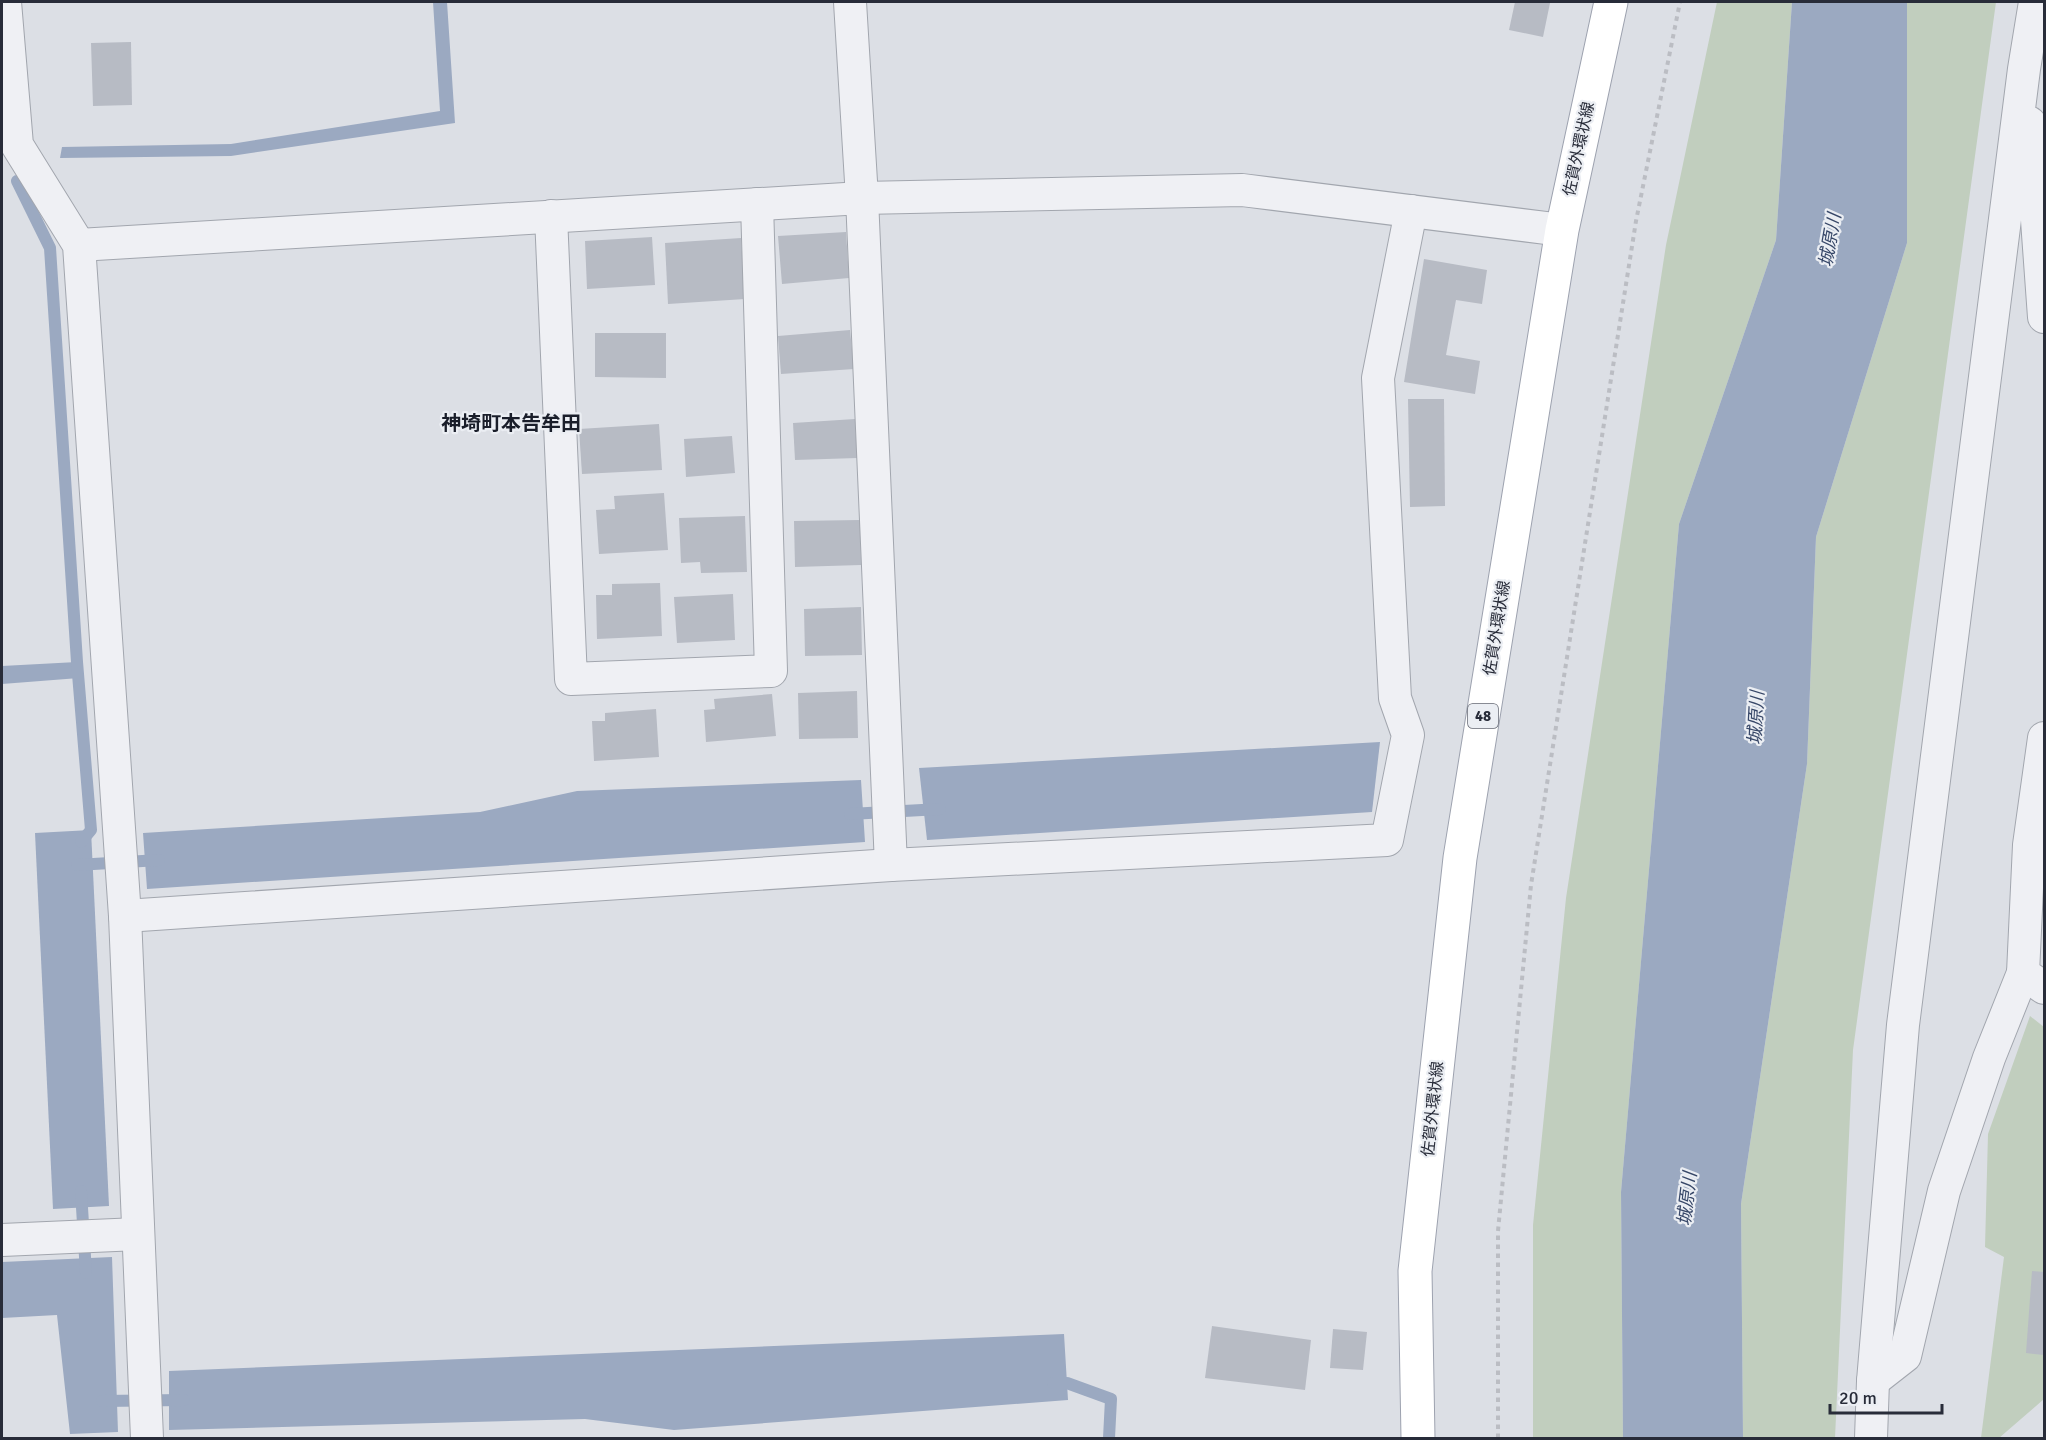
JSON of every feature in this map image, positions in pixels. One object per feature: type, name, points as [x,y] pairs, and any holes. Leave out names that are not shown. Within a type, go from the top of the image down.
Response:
[{"type":"main road","name":"佐賀外環状線","points":[[1418,1438],[1415,1271],[1460,858],[1562,230],[1611,2]]},
{"type":"street","points":[[5,2],[9,147],[79,245],[122,861],[146,1415]]},
{"type":"street","points":[[850,2],[862,198],[891,865]]},
{"type":"street","points":[[1871,1438],[1904,1025],[2024,69],[2035,2]]},
{"type":"street","points":[[2024,69],[2038,196],[2044,317]]},
{"type":"street","points":[[79,245],[862,198],[1242,190],[1562,230]]},
{"type":"street","points":[[550,216],[571,679],[771,671],[757,204]]},
{"type":"street","points":[[125,916],[891,865],[1387,840],[1408,735],[1395,698],[1378,378],[1411,211]]},
{"type":"street","points":[[1874,1381],[1905,1356],[1944,1191],[1989,1058],[2034,980],[2029,845],[2044,738]]},
{"type":"street","points":[[2,1240],[138,1234]]},
{"type":"path","points":[[1498,1438],[1498,1231],[1530,885],[1636,221],[1680,2]]},
{"type":"green space","points":[[1717,2],[1792,2],[1776,240],[1679,524],[1621,1192],[1623,1438],[1533,1438],[1533,1225],[1566,898],[1666,245]]},
{"type":"green space","points":[[1907,2],[1996,2],[1853,1050],[1835,1438],[1743,1438],[1741,1204],[1807,764],[1816,537],[1907,243]]},
{"type":"green space","points":[[2030,1016],[2044,1027],[2044,1399],[1999,1438],[1981,1438],[2004,1257],[1985,1247],[1988,1134]]},
{"type":"water","points":[[433,2],[447,2],[455,123],[231,156],[60,158],[62,147],[231,144],[440,111]]},
{"type":"water","name":"城原川","points":[[1792,2],[1907,2],[1907,243],[1816,537],[1807,764],[1741,1204],[1743,1438],[1623,1438],[1621,1192],[1679,524],[1776,240]]},
{"type":"water","points":[[77,662],[79,678],[2,684],[2,666]]},
{"type":"water","points":[[1380,742],[1372,812],[927,840],[919,768]]},
{"type":"water","points":[[861,780],[865,842],[147,889],[143,833],[480,812],[577,791]]},
{"type":"water","points":[[91,830],[109,1206],[53,1209],[35,833]]},
{"type":"water","points":[[112,1257],[118,1432],[70,1434],[57,1315],[2,1318],[2,1262]]},
{"type":"water","points":[[1064,1334],[1068,1400],[674,1430],[585,1419],[169,1430],[169,1371]]},
{"type":"building","points":[[1515,2],[1550,3],[1543,37],[1509,30]]},
{"type":"building","points":[[131,42],[132,105],[93,106],[91,43]]},
{"type":"building","points":[[846,232],[849,278],[782,284],[778,236]]},
{"type":"building","points":[[652,237],[655,285],[587,289],[585,241]]},
{"type":"building","points":[[741,238],[745,299],[668,304],[665,243]]},
{"type":"building","points":[[1424,259],[1487,270],[1482,304],[1456,300],[1446,355],[1480,361],[1475,394],[1404,382]]},
{"type":"building","points":[[850,330],[854,369],[781,374],[778,336]]},
{"type":"building","points":[[595,333],[666,333],[666,378],[595,377]]},
{"type":"building","points":[[1408,399],[1444,399],[1445,506],[1410,507]]},
{"type":"building","points":[[855,419],[857,458],[795,460],[793,423]]},
{"type":"building","points":[[659,424],[662,470],[582,474],[579,429]]},
{"type":"building","points":[[732,436],[735,473],[686,477],[684,439]]},
{"type":"building","points":[[664,493],[668,550],[599,554],[596,510],[615,509],[614,496]]},
{"type":"building","points":[[745,516],[747,572],[701,573],[700,562],[681,563],[679,518]]},
{"type":"building","points":[[860,520],[861,565],[795,567],[794,521]]},
{"type":"building","points":[[660,583],[662,636],[597,639],[596,595],[612,595],[612,584]]},
{"type":"building","points":[[733,594],[735,640],[677,643],[674,597]]},
{"type":"building","points":[[861,607],[862,655],[805,656],[804,609]]},
{"type":"building","points":[[857,691],[858,738],[799,739],[798,693]]},
{"type":"building","points":[[772,694],[776,736],[706,742],[704,710],[715,709],[714,699]]},
{"type":"building","points":[[656,709],[659,757],[594,761],[592,721],[605,721],[605,713]]},
{"type":"building","points":[[2032,1271],[2044,1272],[2044,1355],[2026,1353]]},
{"type":"building","points":[[1212,1326],[1311,1340],[1305,1390],[1205,1378]]},
{"type":"building","points":[[1333,1329],[1367,1332],[1363,1370],[1330,1368]]},
{"type":"waterway","points":[[17,181],[50,248],[77,662],[91,830],[81,842]]},
{"type":"waterway","points":[[850,814],[940,809]]},
{"type":"waterway","points":[[77,865],[159,860]]},
{"type":"waterway","points":[[81,1191],[86,1273]]},
{"type":"waterway","points":[[1053,1383],[1067,1383],[1111,1399],[1109,1438]]},
{"type":"waterway","points":[[102,1401],[184,1400]]},
{"type":"district","name":"神埼町本告牟田","points":[[511,423]]}]
